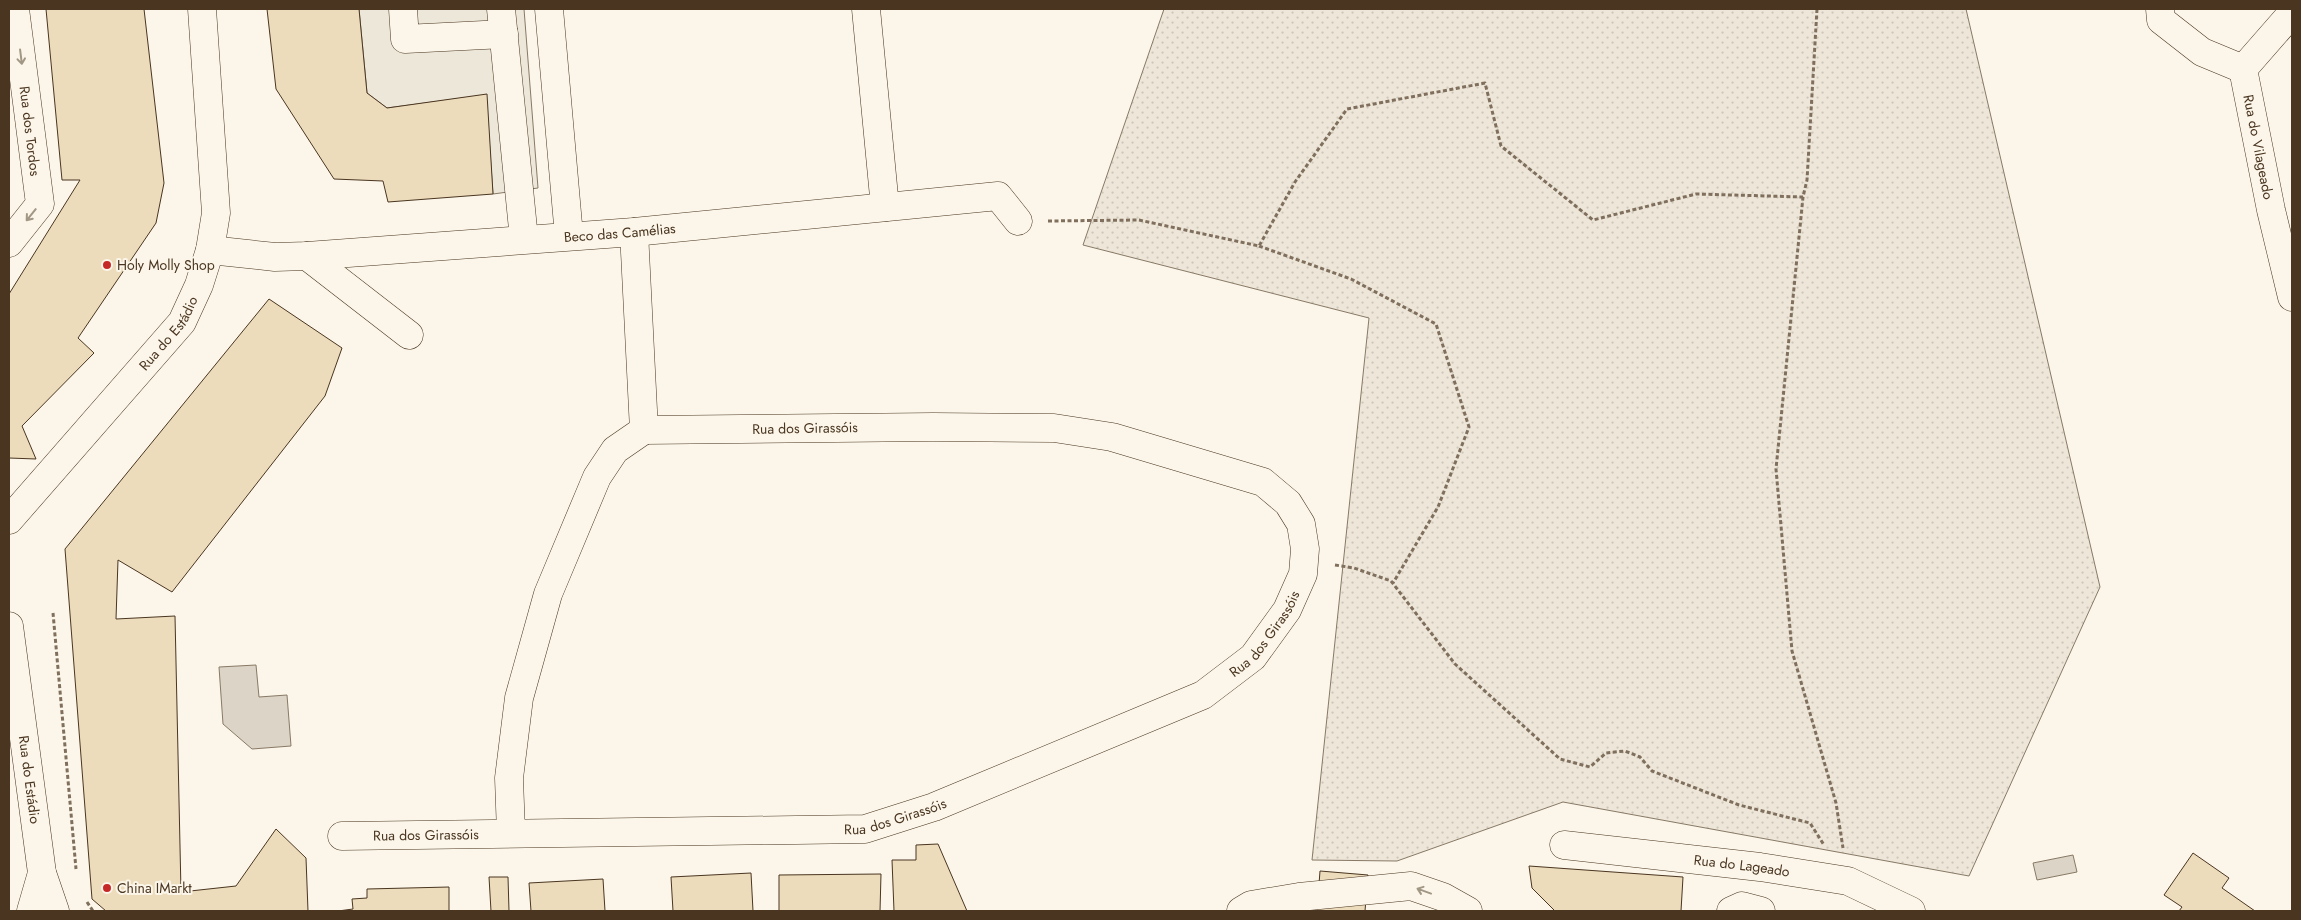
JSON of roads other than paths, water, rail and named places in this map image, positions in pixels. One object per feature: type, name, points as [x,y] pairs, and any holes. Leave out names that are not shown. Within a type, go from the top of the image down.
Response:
[{"type":"street","name":"Rua dos Tordos","points":[[9,243],[40,204],[15,9]]},
{"type":"street","name":"Rua do Estádio","points":[[9,519],[182,322],[199,284],[210,250],[216,213],[202,9]]},
{"type":"street","points":[[403,9],[405,39],[502,21],[524,239]]},
{"type":"street","points":[[549,9],[569,236]]},
{"type":"street","points":[[866,9],[885,207]]},
{"type":"street","points":[[2160,9],[2161,20],[2202,52],[2243,70],[2292,13]]},
{"type":"street","name":"Rua do Vilageado","points":[[2243,70],[2271,210],[2292,297]]},
{"type":"street","name":"Beco das Camélias","points":[[210,250],[275,257],[307,256],[634,232],[998,196],[1018,221]]},
{"type":"street","points":[[511,832],[508,778],[518,698],[548,594],[597,477],[615,450],[644,430],[634,232]]},
{"type":"street","points":[[307,256],[409,335]]},
{"type":"street","name":"Rua dos Girassóis","points":[[342,836],[511,832],[865,829],[934,807],[1203,695],[1253,657],[1287,610],[1303,574],[1305,549],[1301,524],[1288,503],[1263,482],[1112,437],[1054,428],[933,427],[644,430]]},
{"type":"street","name":"Rua do Estádio","points":[[9,626],[42,873]]},
{"type":"street","name":"Rua do Lageado","points":[[1564,845],[1760,867],[1848,880],[1911,911]]},
{"type":"street","points":[[32,911],[42,873]]},
{"type":"street","points":[[42,873],[56,911]]},
{"type":"street","points":[[1241,911],[1251,905],[1300,904],[1411,886],[1443,897],[1468,911]]},
{"type":"street","points":[[1731,911],[1742,906],[1762,911]]},
{"type":"place","name":"Holy Molly Shop","points":[[107,265]]},
{"type":"place","name":"China IMarkt","points":[[107,888]]}]
